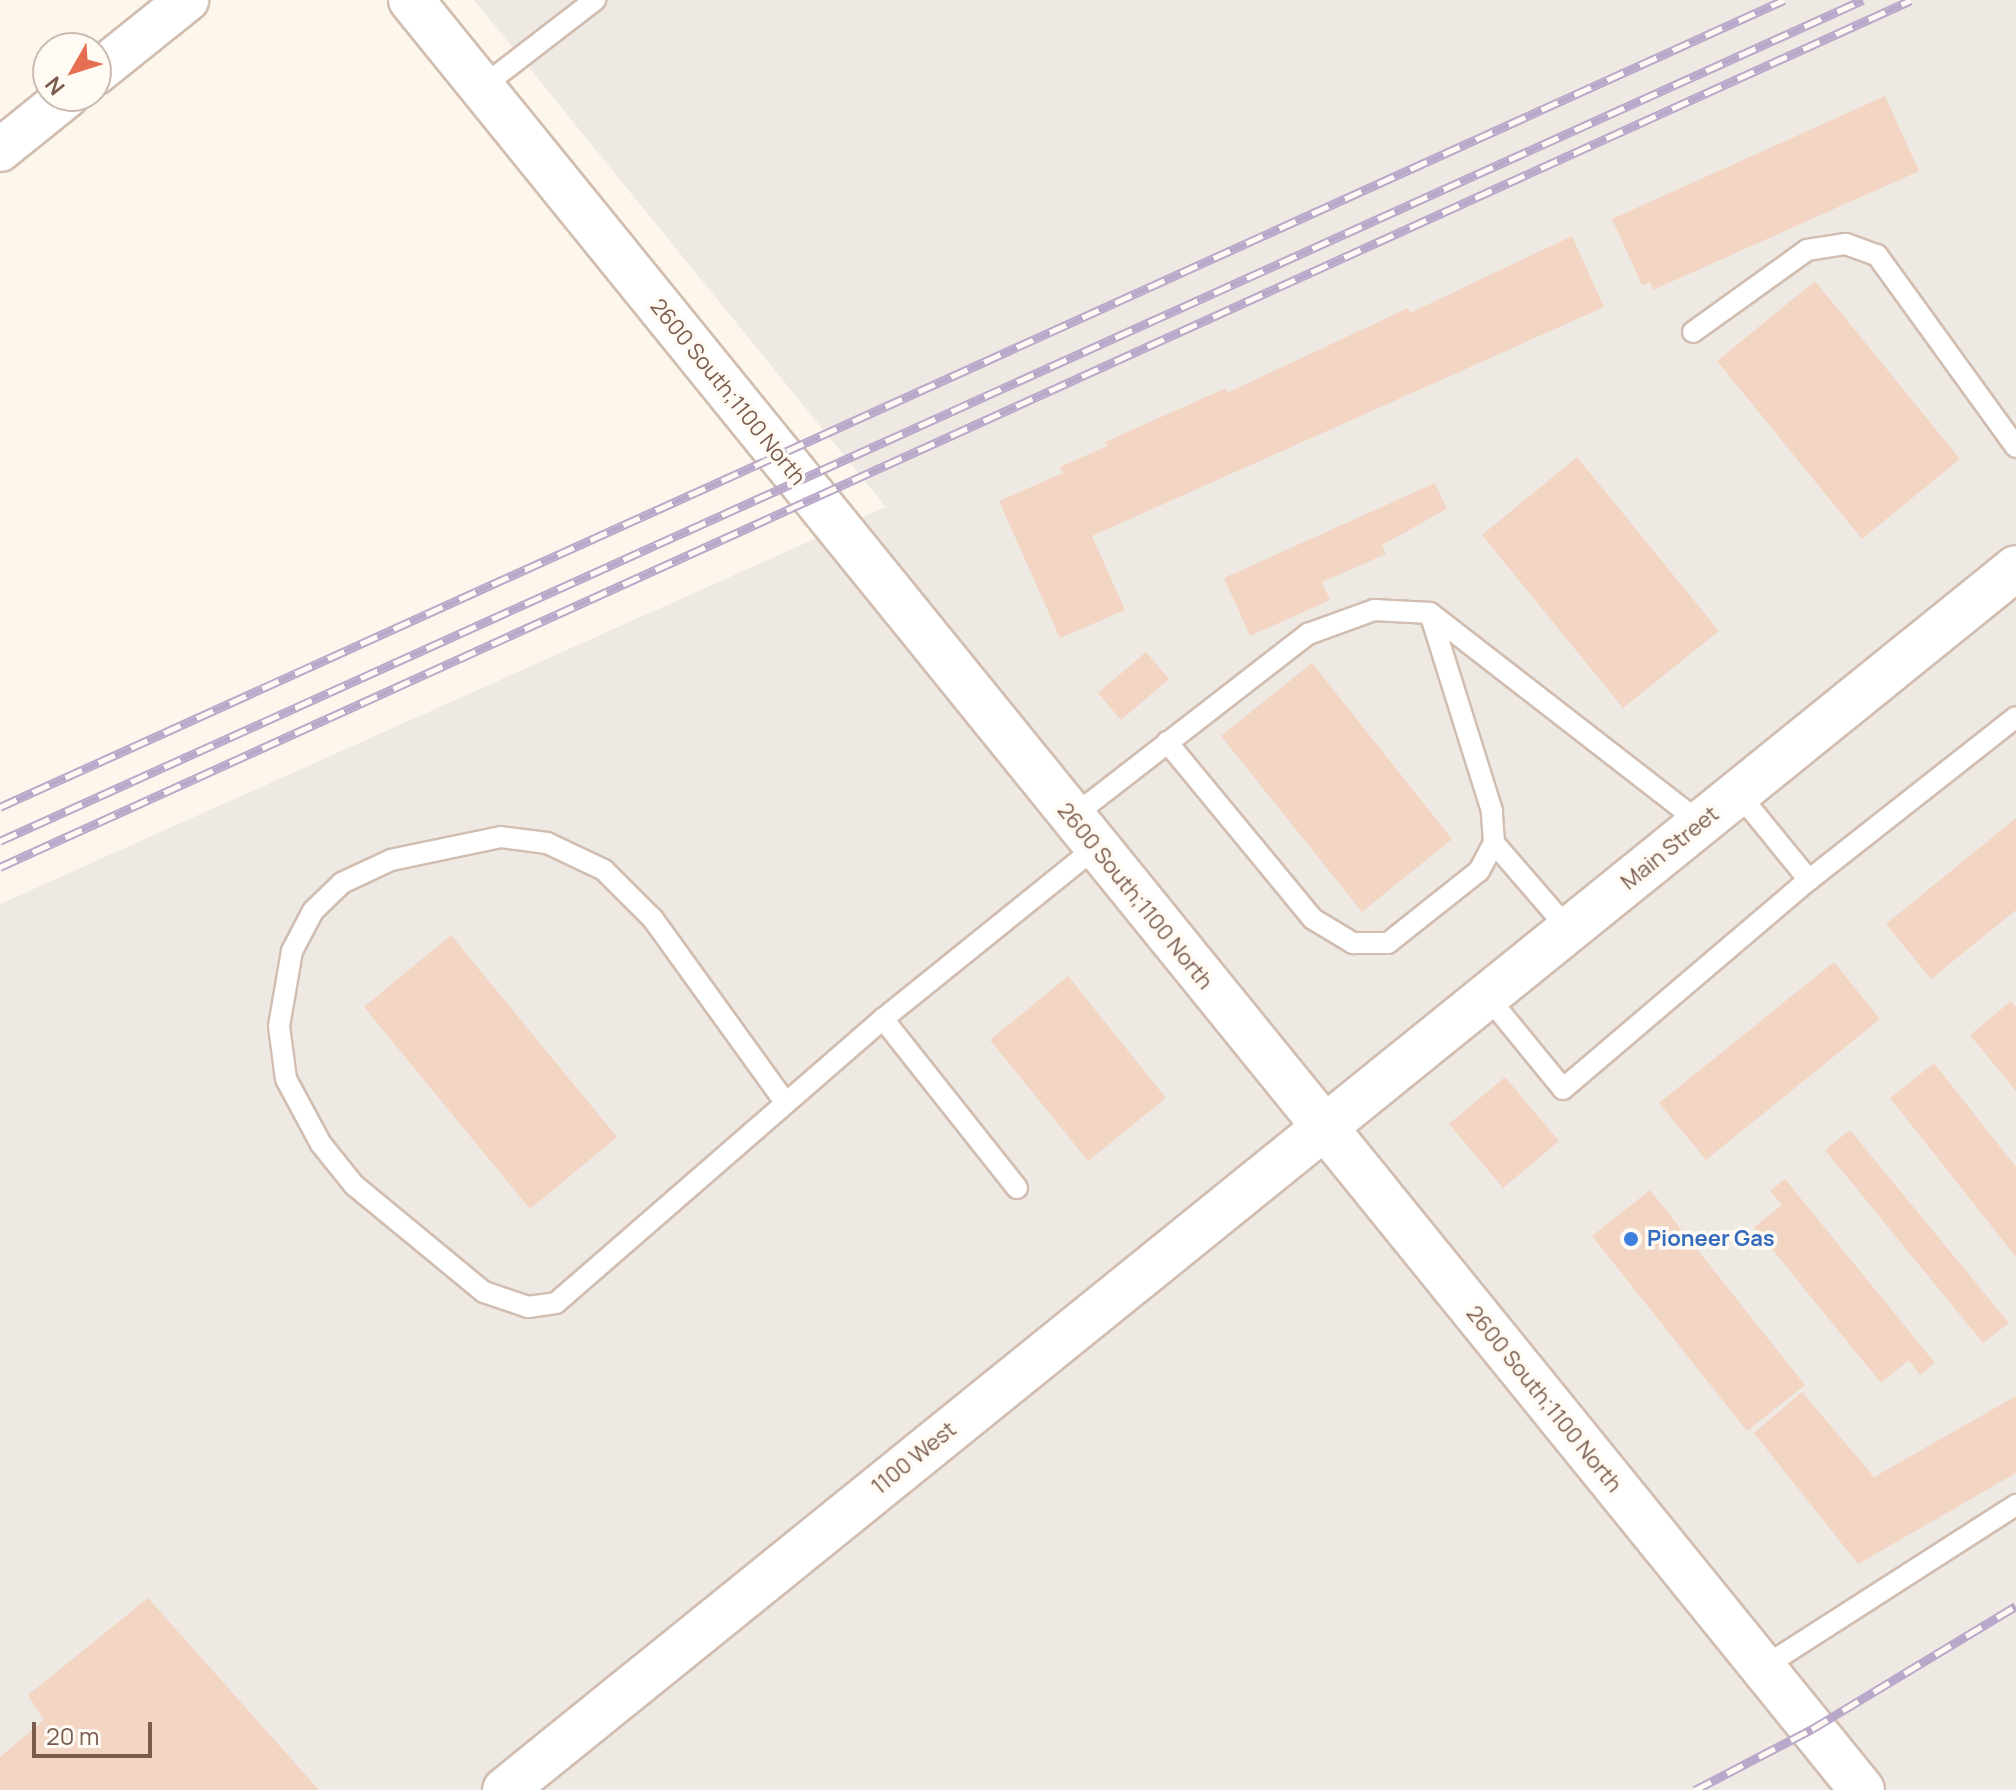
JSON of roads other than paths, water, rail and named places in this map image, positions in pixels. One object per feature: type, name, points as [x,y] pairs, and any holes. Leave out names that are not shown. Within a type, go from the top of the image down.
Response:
[{"type":"main road","name":"2600 South;1100 North","points":[[411,0],[1862,1790]]},
{"type":"main road","name":"Main Street","points":[[1323,1128],[2016,568]]},
{"type":"main road","name":"1100 West","points":[[505,1790],[1323,1128]]},
{"type":"street","points":[[112,60],[187,0]]},
{"type":"street","points":[[0,150],[47,112]]},
{"type":"lane","points":[[482,87],[595,0]]},
{"type":"lane","points":[[1693,332],[1807,250],[1846,244],[1877,255],[2016,447]]},
{"type":"lane","points":[[785,1102],[653,919],[604,870],[547,843],[501,837],[391,860],[342,883],[313,911],[292,951],[279,1026],[286,1079],[321,1144],[354,1185],[484,1292],[528,1307],[556,1303],[883,1019],[1084,832],[1167,742],[1308,634],[1374,610],[1430,613],[1701,823]]},
{"type":"lane","points":[[1167,742],[1313,919],[1353,943],[1388,943],[1479,871],[1494,843],[1492,811],[1430,613]]},
{"type":"lane","points":[[1487,996],[1563,1089],[1809,880],[2016,717]]},
{"type":"lane","points":[[1738,793],[1809,880]]},
{"type":"lane","points":[[1494,843],[1569,930]]},
{"type":"lane","points":[[883,1019],[1017,1188]]},
{"type":"lane","points":[[1762,1668],[2016,1505]]},
{"type":"railway","points":[[0,807],[1784,0]]},
{"type":"railway","points":[[0,841],[1863,0]]},
{"type":"railway","points":[[0,867],[1911,0]]},
{"type":"railway","points":[[1695,1790],[1812,1729],[2016,1606]]},
{"type":"place","name":"Pioneer Gas","points":[[1631,1239]]}]
